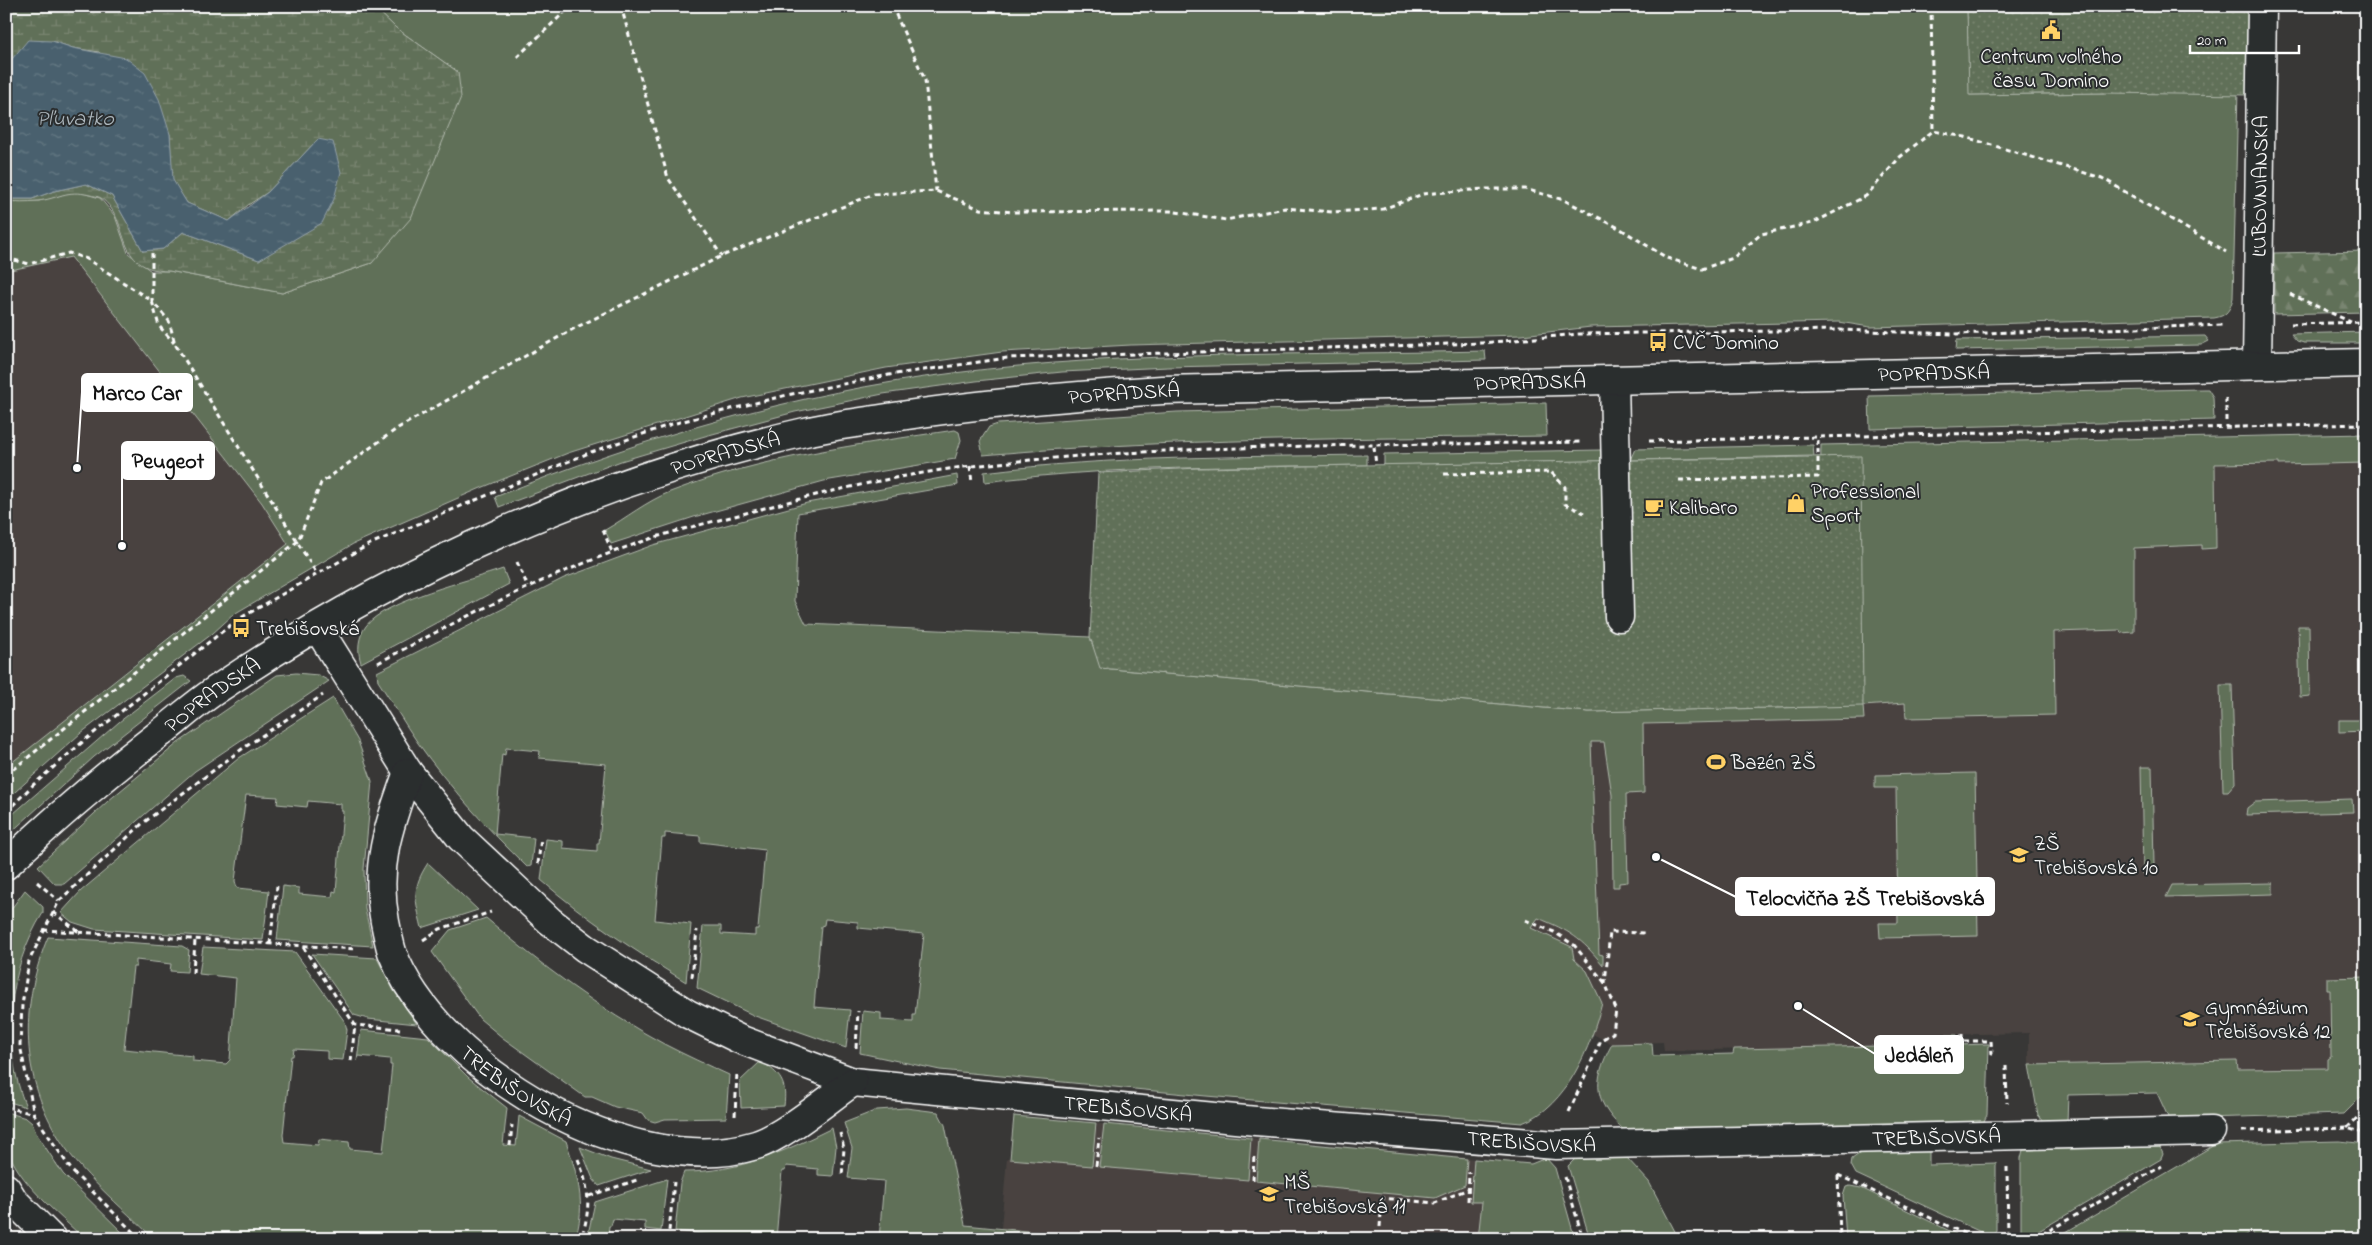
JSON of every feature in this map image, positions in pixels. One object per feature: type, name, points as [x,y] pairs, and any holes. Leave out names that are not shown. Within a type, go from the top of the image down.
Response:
[{"type":"street","name":"ĽUBOVNIANSKA","points":[[2258,365],[2262,6]]},
{"type":"street","name":"POPRADSKÁ","points":[[6,865],[105,776],[217,689],[317,627],[401,580],[500,532],[609,490],[711,455],[807,431],[965,406],[1162,390],[2366,363]]},
{"type":"street","points":[[1614,380],[1619,617]]},
{"type":"street","name":"TREBIŠOVSKÁ","points":[[317,627],[408,772],[462,838],[550,921],[585,948],[688,1014],[739,1039],[853,1082],[1256,1121],[1556,1146],[2212,1131]]},
{"type":"street","name":"TREBIŠOVSKÁ","points":[[408,772],[387,832],[380,881],[382,908],[392,951],[403,974],[430,1015],[463,1049],[516,1089],[568,1119],[604,1134],[636,1144],[678,1151],[718,1151],[755,1145],[773,1137],[853,1082]]},
{"type":"street","points":[[9,1200],[52,1239]]},
{"type":"path","points":[[517,57],[571,6]]},
{"type":"path","points":[[621,6],[668,178],[722,256]]},
{"type":"path","points":[[892,6],[924,80],[936,191]]},
{"type":"path","points":[[1931,6],[1933,131]]},
{"type":"path","points":[[6,775],[298,541],[320,483],[398,428],[575,328],[722,256],[874,194],[936,191],[980,209],[1012,212],[1170,212],[1226,220],[1285,208],[1332,212],[1383,209],[1423,194],[1484,189],[1525,190],[1564,200],[1619,228],[1667,258],[1702,269],[1733,258],[1761,234],[1814,223],[1866,196],[1900,157],[1933,131],[1965,137],[2102,178],[2258,272],[2280,289],[2350,322]]},
{"type":"path","points":[[6,209],[10,200]]},
{"type":"path","points":[[6,258],[29,264],[69,253],[87,259],[152,301],[169,321],[175,344]]},
{"type":"path","points":[[152,253],[152,301],[159,326],[175,344],[317,574]]},
{"type":"path","points":[[1658,334],[1840,330],[1954,334],[2366,322]]},
{"type":"path","points":[[140,1239],[72,1171],[34,1114],[20,1044],[22,1005],[29,961],[59,901],[143,823],[242,749],[349,678],[440,630],[528,587],[612,552],[658,537],[827,492],[970,466],[1174,450],[1615,442],[2366,424]]},
{"type":"path","points":[[1679,480],[1818,477],[1818,437]]},
{"type":"path","points":[[1374,447],[1376,464]]},
{"type":"path","points":[[970,466],[972,483]]},
{"type":"path","points":[[1444,474],[1551,472],[1565,487],[1565,504],[1575,510]]},
{"type":"path","points":[[603,530],[612,552]]},
{"type":"path","points":[[6,812],[32,786],[85,740],[237,620],[337,562]]},
{"type":"path","points":[[270,944],[277,886]]},
{"type":"path","points":[[53,912],[80,932]]},
{"type":"path","points":[[43,930],[392,951],[427,939],[440,929],[473,917]]},
{"type":"path","points":[[1525,920],[1554,932],[1574,945],[1605,983],[1616,1009],[1613,1033],[1601,1040],[1579,1085],[1556,1146],[1583,1239]]},
{"type":"path","points":[[688,1014],[697,930]]},
{"type":"path","points":[[1605,983],[1610,932],[1646,933]]},
{"type":"path","points":[[193,973],[196,940]]},
{"type":"path","points":[[302,946],[355,1025],[351,1061]]},
{"type":"path","points":[[355,1025],[448,1034]]},
{"type":"path","points":[[1962,1034],[1962,1041],[1991,1041],[1992,1054],[1996,1054]]},
{"type":"path","points":[[735,1093],[735,1108]]},
{"type":"path","points":[[828,1099],[844,1148],[842,1177]]},
{"type":"path","points":[[6,1107],[34,1114]]},
{"type":"path","points":[[2347,1128],[2366,1109]]},
{"type":"path","points":[[568,1119],[569,1135],[583,1171],[589,1196],[586,1225],[581,1239]]},
{"type":"path","points":[[2212,1131],[2347,1128],[2366,1134]]},
{"type":"path","points":[[1096,1166],[1099,1132]]},
{"type":"path","points":[[1839,1139],[1840,1239]]},
{"type":"path","points":[[1253,1180],[1254,1147]]},
{"type":"path","points":[[669,1231],[678,1151]]},
{"type":"path","points":[[2034,1239],[2164,1165]]},
{"type":"path","points":[[1468,1201],[1470,1169]]},
{"type":"path","points":[[1838,1175],[1976,1239]]},
{"type":"path","points":[[589,1196],[641,1178]]},
{"type":"path","points":[[1380,1227],[1382,1198],[1436,1203],[1468,1188]]},
{"type":"shaded area","points":[[71,257],[262,503],[288,544],[148,653],[6,768],[6,271]]},
{"type":"shaded area","points":[[2366,446],[2366,1092],[2344,1114],[2169,1119],[2157,1093],[2068,1095],[2038,1115],[2029,1065],[2029,1033],[1930,1035],[1930,1045],[1664,1051],[1663,1042],[1612,1044],[1587,1031],[997,1010],[1090,637],[1101,668],[1589,712],[1817,707],[1861,456]]},
{"type":"shaded area","name":"MŠ Trebišovská 11","points":[[1014,1116],[1531,1164],[1539,1239],[940,1239],[942,1223],[1001,1228],[1007,1158],[1010,1158]]},
{"type":"green space","points":[[6,6],[373,6],[396,28],[458,72],[461,97],[411,218],[372,263],[282,293],[151,269],[139,263],[131,254],[117,219],[111,208],[100,197],[74,193],[45,200],[22,202],[6,201],[6,199],[32,199],[54,191],[86,184],[112,196],[143,251],[163,249],[183,232],[259,260],[287,241],[318,139],[268,192],[248,205],[229,221],[187,203],[172,180],[170,134],[99,52],[73,48],[52,41],[6,66]]},
{"type":"green space","points":[[373,6],[1967,6],[1970,95],[2104,93],[2240,6],[2233,298],[2227,312],[2222,316],[2214,318],[1870,327],[1839,322],[1591,327],[1522,335],[1131,345],[1002,352],[886,368],[742,398],[568,453],[481,488],[353,544],[234,614],[212,634],[81,733],[6,800],[6,767],[288,544],[262,503],[71,257],[6,271],[6,201],[39,201],[75,191],[100,198],[115,216],[128,253],[151,271],[169,271],[282,293],[372,263],[458,72],[396,28]]},
{"type":"green space","points":[[1967,6],[2249,6],[2247,95],[2104,93],[1969,95]]},
{"type":"green space","points":[[2366,251],[2366,312],[2274,314],[2274,253]]},
{"type":"green space","points":[[2366,332],[2366,343],[2304,343],[2297,341],[2291,334]]},
{"type":"green space","points":[[2205,336],[2209,341],[2201,345],[1956,350],[1957,340]]},
{"type":"green space","points":[[1485,351],[1486,360],[1168,367],[1062,372],[976,381],[883,394],[795,412],[705,436],[621,461],[499,507],[495,497],[607,455],[721,420],[836,392],[954,373],[1019,366],[1152,357]]},
{"type":"green space","points":[[2208,389],[2213,397],[2214,420],[1870,429],[1869,396]]},
{"type":"green space","points":[[1546,403],[1547,436],[1194,442],[1054,449],[983,455],[980,441],[989,427],[998,424],[1177,412]]},
{"type":"green space","points":[[955,430],[959,432],[961,440],[955,459],[824,481],[694,517],[611,544],[605,530],[661,496],[704,480],[811,453]]},
{"type":"green space","points":[[2366,434],[2366,463],[2215,464],[2216,548],[2202,549],[2202,545],[2134,548],[2134,632],[2121,633],[2120,630],[2054,632],[2055,715],[1906,718],[1905,703],[1863,706],[1864,719],[1643,724],[1644,793],[1626,794],[1628,882],[1619,883],[1619,887],[1613,887],[1612,795],[1604,742],[1591,742],[1599,954],[1603,955],[1603,965],[1588,948],[1574,936],[1559,927],[1538,918],[1531,928],[1572,947],[1574,959],[1587,971],[1602,1003],[1591,1038],[1575,1073],[1552,1104],[1538,1115],[1522,1123],[1206,1096],[940,1070],[860,1053],[863,1011],[881,1013],[881,1020],[913,1022],[924,934],[858,928],[858,922],[825,919],[824,925],[821,926],[814,1007],[850,1010],[846,1048],[755,1016],[697,988],[703,926],[721,926],[721,934],[755,936],[755,929],[758,929],[765,850],[700,842],[700,836],[665,833],[665,838],[662,838],[655,920],[691,924],[686,982],[611,934],[541,880],[546,839],[563,841],[563,848],[597,851],[606,764],[539,758],[540,751],[506,748],[505,755],[502,754],[495,834],[534,838],[531,866],[527,867],[483,822],[430,760],[378,681],[377,672],[564,578],[653,545],[807,503],[957,475],[958,485],[798,513],[795,601],[806,624],[1090,637],[1101,668],[1589,712],[1817,707],[1821,445]]},
{"type":"green space","points":[[1813,445],[1814,456],[1630,460],[1635,449]]},
{"type":"green space","points":[[1601,450],[1603,460],[1601,461],[1384,465],[1384,454]]},
{"type":"green space","points":[[1367,455],[1367,465],[1128,470],[985,482],[984,472],[1127,460]]},
{"type":"green space","points":[[1861,456],[1863,706],[1589,712],[1100,668],[1090,637],[1098,473],[1199,468]]},
{"type":"green space","points":[[503,569],[509,584],[361,663],[359,648],[361,635],[366,626],[376,617],[409,599]]},
{"type":"green space","points":[[2298,626],[2309,626],[2310,696],[2300,697]]},
{"type":"green space","points":[[296,673],[318,675],[329,681],[195,771],[64,884],[55,884],[38,866],[108,801],[178,743],[277,675]]},
{"type":"green space","points":[[184,676],[191,681],[94,757],[8,835],[6,834],[6,820],[119,722],[176,678]]},
{"type":"green space","points":[[2220,685],[2232,685],[2235,783],[2228,791],[2223,791]]},
{"type":"green space","points":[[333,698],[358,741],[372,781],[364,869],[365,909],[373,946],[277,940],[283,886],[299,888],[299,894],[332,897],[333,891],[336,892],[343,811],[341,811],[341,804],[308,801],[307,807],[277,804],[278,797],[246,795],[235,881],[237,888],[269,891],[263,940],[94,929],[72,922],[61,913],[81,891],[239,758]]},
{"type":"green space","points":[[2339,720],[2366,720],[2366,731],[2339,732]]},
{"type":"green space","points":[[2141,767],[2152,767],[2154,866],[2148,873],[2143,874]]},
{"type":"green space","points":[[1975,773],[1978,936],[1880,938],[1879,923],[1898,923],[1896,788],[1875,788],[1875,775]]},
{"type":"green space","points":[[2352,799],[2353,812],[2246,815],[2247,808],[2255,802]]},
{"type":"green space","points":[[428,863],[478,910],[422,928],[416,894],[419,880]]},
{"type":"green space","points":[[2273,883],[2273,894],[2166,897],[2172,885]]},
{"type":"green space","points":[[25,890],[43,907],[43,913],[31,935],[22,959],[15,983],[12,1008],[13,1059],[26,1107],[6,1101],[6,916]]},
{"type":"green space","points":[[486,918],[549,969],[616,1016],[664,1044],[729,1075],[726,1118],[665,1119],[655,1122],[648,1120],[643,1113],[615,1107],[592,1097],[585,1097],[503,1038],[480,1019],[432,952],[450,930]]},
{"type":"green space","points":[[48,937],[182,946],[189,950],[187,972],[170,971],[171,964],[136,960],[136,967],[133,967],[124,1049],[193,1056],[193,1061],[226,1064],[230,1060],[236,978],[199,974],[203,947],[295,952],[345,1022],[347,1030],[343,1060],[327,1059],[327,1051],[294,1049],[293,1056],[291,1056],[283,1135],[284,1142],[318,1145],[319,1139],[349,1142],[350,1149],[383,1152],[392,1065],[390,1065],[390,1059],[359,1056],[357,1061],[361,1030],[428,1037],[468,1077],[507,1108],[503,1145],[516,1146],[519,1116],[566,1141],[579,1189],[580,1214],[575,1239],[154,1239],[101,1189],[76,1162],[56,1133],[44,1109],[36,1085],[28,1036],[33,986]]},
{"type":"green space","points":[[312,954],[377,958],[394,991],[417,1024],[368,1019],[354,1015]]},
{"type":"green space","points":[[2366,977],[2366,1092],[2344,1114],[2169,1119],[2157,1093],[2068,1095],[2067,1122],[2045,1123],[2038,1115],[2029,1065],[2237,1061],[2238,1069],[2328,1068],[2328,1059],[2331,1057],[2330,990],[2327,990],[2327,978]]},
{"type":"green space","points":[[1929,1035],[1957,1035],[1958,1045],[1989,1044],[1987,1115],[1983,1123],[1627,1133],[1608,1112],[1599,1092],[1601,1070],[1612,1044],[1652,1043],[1653,1056],[1733,1054],[1734,1049],[1929,1045]]},
{"type":"green space","points":[[761,1061],[778,1075],[781,1080],[785,1098],[784,1106],[741,1108],[740,1081]]},
{"type":"green space","points":[[906,1108],[938,1112],[945,1125],[965,1225],[1066,1235],[1066,1239],[879,1239],[884,1181],[848,1178],[852,1148],[844,1123],[877,1110]]},
{"type":"green space","points":[[6,1112],[26,1118],[32,1123],[36,1133],[63,1174],[129,1239],[84,1239],[40,1196],[19,1172],[12,1160],[6,1143]]},
{"type":"green space","points":[[1014,1116],[1096,1123],[1092,1166],[1010,1159]]},
{"type":"green space","points":[[1104,1124],[1251,1138],[1248,1180],[1099,1167]]},
{"type":"green space","points":[[832,1128],[836,1147],[833,1176],[818,1175],[818,1169],[786,1166],[785,1171],[782,1171],[776,1239],[711,1239],[711,1235],[675,1231],[680,1183],[684,1172],[724,1168],[761,1159]]},
{"type":"green space","points":[[1259,1139],[1467,1159],[1465,1185],[1435,1198],[1256,1181]]},
{"type":"green space","points":[[2340,1141],[2366,1144],[2366,1239],[2255,1239],[2251,1232],[2240,1239],[2054,1239],[2216,1144]]},
{"type":"green space","points":[[2159,1145],[2163,1154],[2161,1159],[2032,1235],[2024,1235],[2021,1232],[2021,1158],[2023,1150]]},
{"type":"green space","points":[[580,1147],[611,1159],[651,1169],[599,1186],[593,1179]]},
{"type":"green space","points":[[1929,1151],[1929,1165],[1996,1163],[1996,1230],[1994,1235],[1987,1235],[1856,1174],[1851,1165],[1852,1159],[1862,1152]]},
{"type":"green space","points":[[1546,1158],[1555,1168],[1575,1239],[1478,1239],[1482,1202],[1471,1202],[1474,1159],[1531,1164]]},
{"type":"green space","points":[[1576,1158],[1627,1158],[1649,1182],[1679,1239],[1590,1239],[1568,1166]]},
{"type":"green space","points":[[667,1179],[661,1231],[645,1229],[645,1222],[613,1219],[611,1226],[609,1226],[608,1239],[587,1239],[595,1202]]},
{"type":"green space","points":[[1846,1187],[1861,1188],[1956,1234],[1959,1239],[1846,1239],[1843,1196]]},
{"type":"water","name":"Pľuvatko","points":[[28,40],[52,41],[73,48],[126,58],[145,73],[159,99],[170,134],[173,180],[187,203],[229,221],[268,192],[318,139],[333,142],[341,172],[334,199],[322,223],[259,260],[183,232],[163,249],[143,251],[112,196],[86,184],[54,191],[32,199],[6,199],[6,66]]},
{"type":"place","name":"Centrum voľného času Domino","points":[[2051,30]]},
{"type":"place","name":"CVČ Domino","points":[[1658,342]]},
{"type":"place","name":"Marco Car","points":[[77,468]]},
{"type":"place","name":"Professional Sport","points":[[1796,503]]},
{"type":"place","name":"Kalibaro","points":[[1654,507]]},
{"type":"place","name":"Peugeot","points":[[122,546]]},
{"type":"place","name":"Trebišovská","points":[[241,628]]},
{"type":"place","name":"Bazén ZŠ","points":[[1716,762]]},
{"type":"place","name":"ZŠ Trebišovská 10","points":[[2019,855]]},
{"type":"place","name":"Telocvičňa ZŠ Trebišovská","points":[[1656,857]]},
{"type":"place","name":"Jedáleň","points":[[1798,1006]]},
{"type":"place","name":"Gymnázium Trebišovská 12","points":[[2190,1019]]},
{"type":"place","name":"MŠ Trebišovská 11","points":[[1269,1194]]}]
